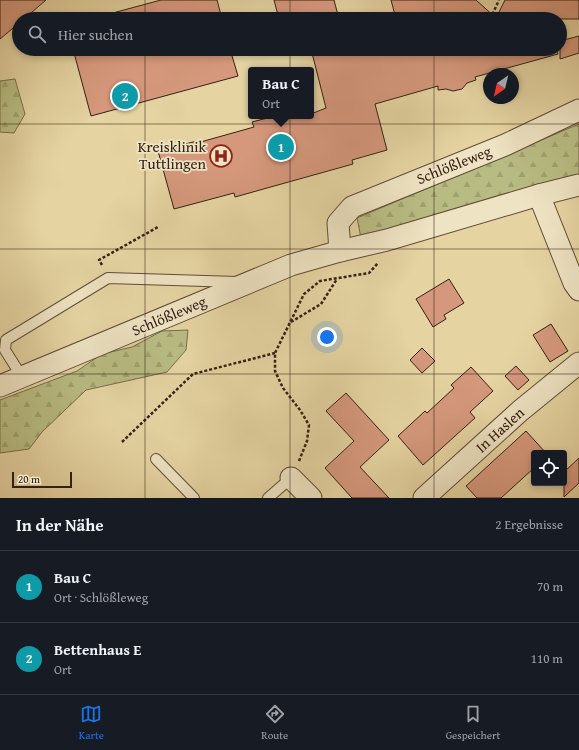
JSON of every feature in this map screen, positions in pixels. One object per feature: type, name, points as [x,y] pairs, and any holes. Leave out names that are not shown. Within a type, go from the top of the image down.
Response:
[{"type":"street","name":"Schlößleweg","points":[[340,251],[338,222],[352,207],[505,145],[579,110]]},
{"type":"street","name":"Schlößleweg","points":[[0,386],[291,265],[387,240],[539,195],[579,185]]},
{"type":"street","points":[[539,195],[574,283],[579,290]]},
{"type":"street","name":"In Haslen","points":[[424,498],[520,411],[579,364]]},
{"type":"street","points":[[291,478],[311,498]]},
{"type":"lane","points":[[22,377],[5,350],[6,340],[108,278],[251,282]]},
{"type":"lane","points":[[156,459],[194,498]]},
{"type":"lane","points":[[268,498],[291,478]]},
{"type":"path","points":[[493,12],[499,0]]},
{"type":"path","points":[[108,278],[99,260],[158,227]]},
{"type":"path","points":[[291,478],[307,441],[309,425],[300,410],[283,388],[275,371],[276,353],[304,294],[320,281],[369,273],[378,265],[387,240]]},
{"type":"path","points":[[290,323],[321,304],[337,278]]},
{"type":"path","points":[[122,442],[194,374],[276,353]]},
{"type":"green space","points":[[15,79],[25,114],[14,133],[0,132],[0,81]]},
{"type":"green space","points":[[579,124],[579,177],[361,238],[357,218]]},
{"type":"green space","points":[[188,330],[186,350],[167,372],[86,390],[42,432],[29,449],[0,453],[0,400],[77,371],[102,354],[132,347],[162,331]]},
{"type":"building","points":[[0,0],[46,0],[32,12],[12,12],[12,29],[0,39]]},
{"type":"building","points":[[161,0],[217,0],[220,12],[116,12]]},
{"type":"building","points":[[274,0],[334,0],[337,12],[277,12]]},
{"type":"building","points":[[391,0],[476,0],[489,12],[394,12]]},
{"type":"building","points":[[505,0],[579,0],[579,19],[567,19],[567,12],[499,12]]},
{"type":"building","points":[[579,36],[579,53],[560,59],[560,56],[567,56],[567,39]]},
{"type":"building","points":[[75,56],[232,56],[238,76],[91,116]]},
{"type":"building","points":[[313,56],[551,56],[507,68],[483,68],[483,75],[475,77],[476,80],[467,83],[462,89],[453,91],[446,89],[438,90],[438,86],[375,104],[387,150],[352,160],[353,164],[235,197],[234,193],[174,209],[158,151],[197,141],[197,143],[254,127],[252,122],[264,119],[314,119],[314,113],[326,108]]},
{"type":"building","points":[[449,279],[464,303],[444,315],[446,319],[433,327],[416,299]]},
{"type":"building","points":[[551,324],[568,351],[550,362],[533,335]]},
{"type":"building","points":[[422,348],[435,361],[422,373],[410,360]]},
{"type":"building","points":[[516,366],[529,380],[518,390],[505,376]]},
{"type":"building","points":[[471,367],[493,391],[470,412],[475,418],[423,465],[398,436],[425,411],[427,413],[454,388],[451,385]]},
{"type":"building","points":[[346,393],[389,440],[360,467],[389,498],[352,498],[325,468],[354,441],[326,411]]},
{"type":"building","points":[[526,431],[543,450],[531,450],[531,471],[501,498],[477,498],[466,486]]},
{"type":"building","points":[[579,458],[579,483],[564,497],[564,486],[567,486],[567,469]]},
{"type":"place","name":"Bettenhaus E","points":[[125,96]]},
{"type":"place","name":"Bau C","points":[[281,147]]},
{"type":"place","name":"Kreisklinik Tuttlingen","points":[[221,156]]}]
